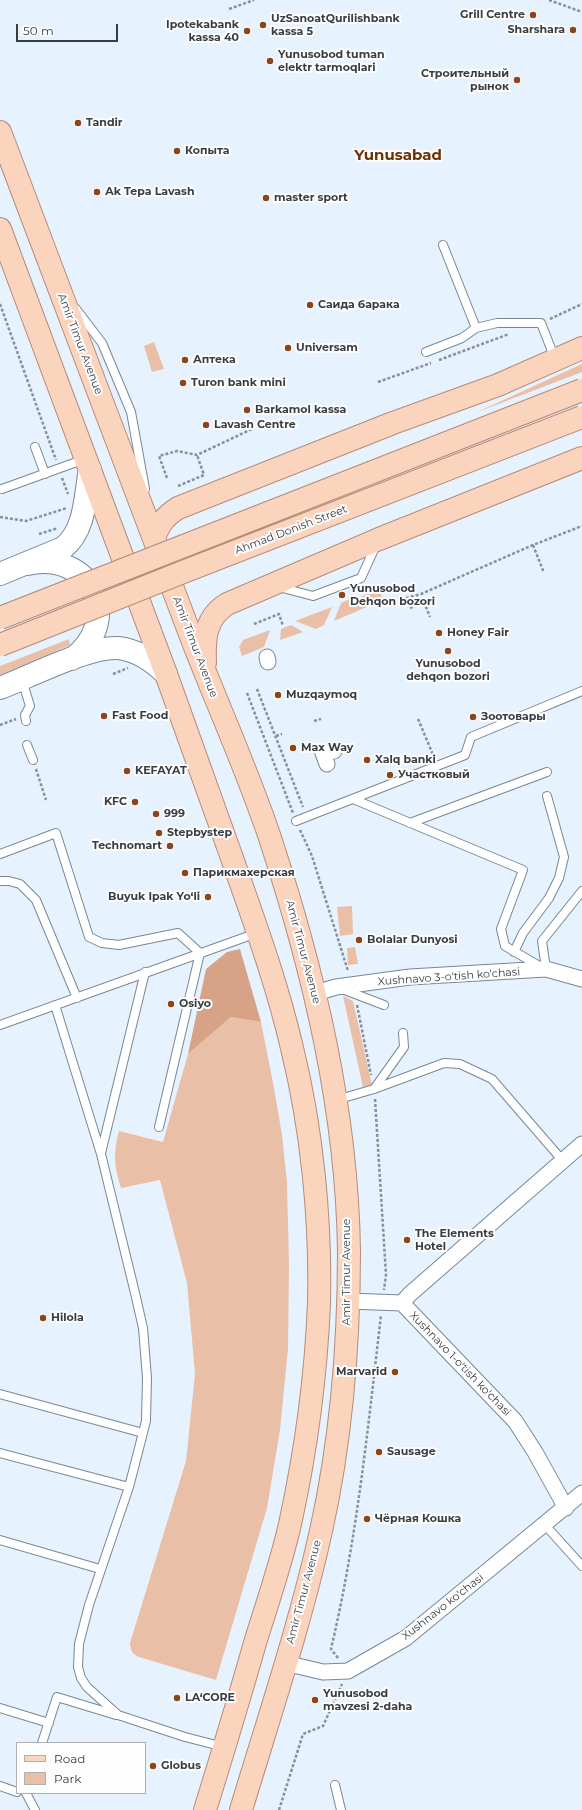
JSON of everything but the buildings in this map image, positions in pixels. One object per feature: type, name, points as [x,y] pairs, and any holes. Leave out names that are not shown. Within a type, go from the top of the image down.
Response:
[{"type":"main road","name":"Amir Timur Avenue","points":[[0,132],[206,676],[270,837],[316,993],[335,1100],[346,1202],[348,1251],[348,1301],[340,1412],[330,1484],[321,1532],[299,1616],[242,1810]]},
{"type":"main road","points":[[0,229],[209,789],[258,932],[283,1010],[302,1096],[315,1189],[319,1300],[312,1402],[305,1449],[289,1529],[205,1810]]},
{"type":"main road","points":[[39,333],[39,327],[42,322],[53,315],[60,316],[72,323]]},
{"type":"main road","points":[[154,539],[162,521],[178,508],[393,423],[498,385],[582,348]]},
{"type":"main road","points":[[0,618],[582,390]]},
{"type":"main road","name":"Ahmad Donish Street","points":[[0,645],[582,417]]},
{"type":"main road","points":[[206,676],[205,639],[207,628],[213,616],[227,604],[379,539],[582,458]]},
{"type":"main road","points":[[267,1606],[273,1613],[281,1617],[299,1616]]},
{"type":"street","points":[[0,574],[63,548],[74,538],[80,526],[88,464]]},
{"type":"street","points":[[27,564],[46,561],[64,565],[82,576],[96,593],[98,612],[94,631],[85,647],[71,660]]},
{"type":"street","points":[[0,688],[71,660],[101,650],[119,648],[144,656],[166,674]]},
{"type":"street","name":"Xushnavo 3-o'tish ko'chasi","points":[[316,993],[336,987],[410,978],[546,970],[582,979]]},
{"type":"street","name":"Xushnavo 1-o'tish ko'chasi","points":[[566,1508],[535,1452],[515,1421],[402,1303],[410,1294],[582,1144]]},
{"type":"street","points":[[348,1301],[402,1303]]},
{"type":"street","name":"Xushnavo ko'chasi","points":[[285,1663],[323,1672],[348,1672],[406,1638],[566,1508],[582,1493]]},
{"type":"lane","points":[[444,245],[476,328]]},
{"type":"lane","points":[[58,285],[102,343],[131,412],[154,539]]},
{"type":"lane","points":[[426,352],[462,338],[476,328],[497,323],[540,323],[556,359]]},
{"type":"lane","points":[[35,447],[45,474]]},
{"type":"lane","points":[[2,489],[59,468],[88,464]]},
{"type":"lane","points":[[272,585],[313,596],[361,578],[379,539]]},
{"type":"lane","points":[[22,680],[30,706],[26,718]]},
{"type":"lane","points":[[296,821],[465,755],[471,737],[582,691]]},
{"type":"lane","points":[[27,745],[33,760]]},
{"type":"lane","points":[[410,823],[547,772]]},
{"type":"lane","points":[[514,952],[523,933],[549,898],[559,878],[564,857],[547,796]]},
{"type":"lane","points":[[353,799],[523,870],[501,929],[504,946],[546,970]]},
{"type":"lane","points":[[0,854],[56,833],[89,937],[102,943],[119,945],[178,933],[200,953]]},
{"type":"lane","points":[[0,881],[9,881],[20,884],[36,900],[77,998]]},
{"type":"lane","points":[[546,970],[542,941],[582,891]]},
{"type":"lane","points":[[0,1025],[258,932]]},
{"type":"lane","points":[[159,1127],[200,953]]},
{"type":"lane","points":[[101,1154],[145,972]]},
{"type":"lane","points":[[336,987],[384,1005]]},
{"type":"lane","points":[[55,1006],[101,1154],[143,1328],[146,1359],[148,1399],[146,1421],[129,1487],[100,1569],[79,1644],[78,1667],[81,1678],[87,1687],[118,1716]]},
{"type":"lane","points":[[374,1089],[404,1047],[403,1033]]},
{"type":"lane","points":[[335,1100],[374,1089],[444,1063],[460,1064],[492,1080],[563,1160]]},
{"type":"lane","points":[[0,1394],[143,1433]]},
{"type":"lane","points":[[0,1453],[129,1487]]},
{"type":"lane","points":[[545,1525],[582,1566]]},
{"type":"lane","points":[[0,1540],[100,1569]]},
{"type":"lane","points":[[42,1742],[57,1697],[224,1748]]},
{"type":"lane","points":[[0,1708],[49,1723]]},
{"type":"lane","points":[[335,1784],[341,1810]]},
{"type":"lane","points":[[0,1786],[16,1792]]},
{"type":"lane","points":[[24,1794],[35,1810]]},
{"type":"path","points":[[229,9],[254,0]]},
{"type":"path","points":[[549,0],[582,12]]},
{"type":"path","points":[[0,304],[70,500]]},
{"type":"path","points":[[540,323],[582,304]]},
{"type":"path","points":[[378,382],[511,334]]},
{"type":"path","points":[[168,478],[159,456],[177,451],[197,455],[254,428]]},
{"type":"path","points":[[178,486],[204,475],[197,455]]},
{"type":"path","points":[[0,517],[26,521],[72,506]]},
{"type":"path","points":[[406,598],[421,594],[533,545],[582,526]]},
{"type":"path","points":[[39,534],[60,527]]},
{"type":"path","points":[[533,545],[544,572]]},
{"type":"path","points":[[410,608],[424,602],[430,617]]},
{"type":"path","points":[[254,624],[279,614],[283,626]]},
{"type":"path","points":[[113,674],[130,668]]},
{"type":"path","points":[[257,689],[307,817]]},
{"type":"path","points":[[0,725],[26,718]]},
{"type":"path","points":[[314,721],[321,719]]},
{"type":"path","points":[[418,719],[437,766]]},
{"type":"path","points":[[276,736],[282,734]]},
{"type":"path","points":[[33,760],[46,800]]},
{"type":"green space","points":[[154,342],[164,369],[152,372],[144,346]]},
{"type":"green space","points":[[582,364],[582,372],[475,413]]},
{"type":"green space","points":[[374,591],[380,592],[383,599],[380,603],[374,605],[356,599]]},
{"type":"green space","points":[[350,599],[369,606],[334,621],[341,603]]},
{"type":"green space","points":[[332,607],[324,625],[316,629],[295,621]]},
{"type":"green space","points":[[291,625],[303,632],[280,640],[281,629]]},
{"type":"green space","points":[[270,630],[264,647],[242,656],[239,647],[243,640]]},
{"type":"green space","points":[[69,639],[70,645],[0,675],[0,666]]},
{"type":"green space","points":[[352,906],[353,934],[340,936],[337,907]]},
{"type":"green space","points":[[355,947],[358,964],[348,965],[347,948]]},
{"type":"green space","points":[[343,996],[353,1001],[372,1085],[363,1087]]},
{"type":"green space","points":[[231,1017],[261,1022],[274,1088],[282,1135],[287,1182],[289,1265],[288,1349],[280,1430],[267,1508],[216,1680],[139,1657],[132,1652],[130,1648],[130,1643],[186,1461],[195,1374],[187,1283],[160,1180],[121,1188],[117,1173],[115,1153],[119,1131],[163,1142],[188,1054]]},
{"type":"shaded area","points":[[240,949],[261,1022],[231,1017],[188,1054],[206,969],[227,952]]},
{"type":"place","name":"Grill Centre","points":[[533,15]]},
{"type":"place","name":"UzSanoatQurilishbank kassa 5","points":[[263,25]]},
{"type":"place","name":"Sharshara","points":[[573,30]]},
{"type":"place","name":"Ipotekabank kassa 40","points":[[247,31]]},
{"type":"place","name":"Yunusobod tuman elektr tarmoqlari","points":[[270,61]]},
{"type":"place","name":"Строительный рынок","points":[[517,80]]},
{"type":"place","name":"Tandir","points":[[78,123]]},
{"type":"place","name":"Копыта","points":[[177,151]]},
{"type":"place","name":"Аk Tepa Lavash","points":[[97,192]]},
{"type":"place","name":"master sport","points":[[266,198]]},
{"type":"place","name":"Саида барака","points":[[310,305]]},
{"type":"place","name":"Universam","points":[[288,348]]},
{"type":"place","name":"Аптека","points":[[185,360]]},
{"type":"place","name":"Turon bank mini","points":[[183,383]]},
{"type":"place","name":"Barkamol kassa","points":[[247,410]]},
{"type":"place","name":"Lavash Centre","points":[[206,425]]},
{"type":"place","name":"Yunusobod Dehqon bozori","points":[[342,595]]},
{"type":"place","name":"Honey Fair","points":[[439,633]]},
{"type":"place","name":"Yunusobod dehqon bozori","points":[[448,651]]},
{"type":"place","name":"Muzqaymoq","points":[[278,695]]},
{"type":"place","name":"Fast Food","points":[[104,716]]},
{"type":"place","name":"Зоотовары","points":[[473,717]]},
{"type":"place","name":"Max Way","points":[[293,748]]},
{"type":"place","name":"Xalq banki","points":[[367,760]]},
{"type":"place","name":"KEFAYAT","points":[[127,771]]},
{"type":"place","name":"Участковый","points":[[390,775]]},
{"type":"place","name":"KFC","points":[[135,802]]},
{"type":"place","name":"999","points":[[156,814]]},
{"type":"place","name":"Stepbystep","points":[[159,833]]},
{"type":"place","name":"Technomart","points":[[170,846]]},
{"type":"place","name":"Парикмахерская","points":[[185,873]]},
{"type":"place","name":"Buyuk Ipak Yo‘li","points":[[208,897]]},
{"type":"place","name":"Bolalar Dunyosi","points":[[359,940]]},
{"type":"place","name":"Osiyo","points":[[171,1004]]},
{"type":"place","name":"The Elements Hotel","points":[[407,1240]]},
{"type":"place","name":"Hilola","points":[[43,1318]]},
{"type":"place","name":"Marvarid","points":[[395,1372]]},
{"type":"place","name":"Sausage","points":[[379,1452]]},
{"type":"place","name":"Чёрная Кошка","points":[[367,1519]]},
{"type":"place","name":"LA‘CORE","points":[[177,1698]]},
{"type":"place","name":"Yunusobod mavzesi 2-daha","points":[[315,1700]]},
{"type":"place","name":"Globus","points":[[153,1766]]},
{"type":"district","name":"Yunusabad","points":[[398,156]]}]
